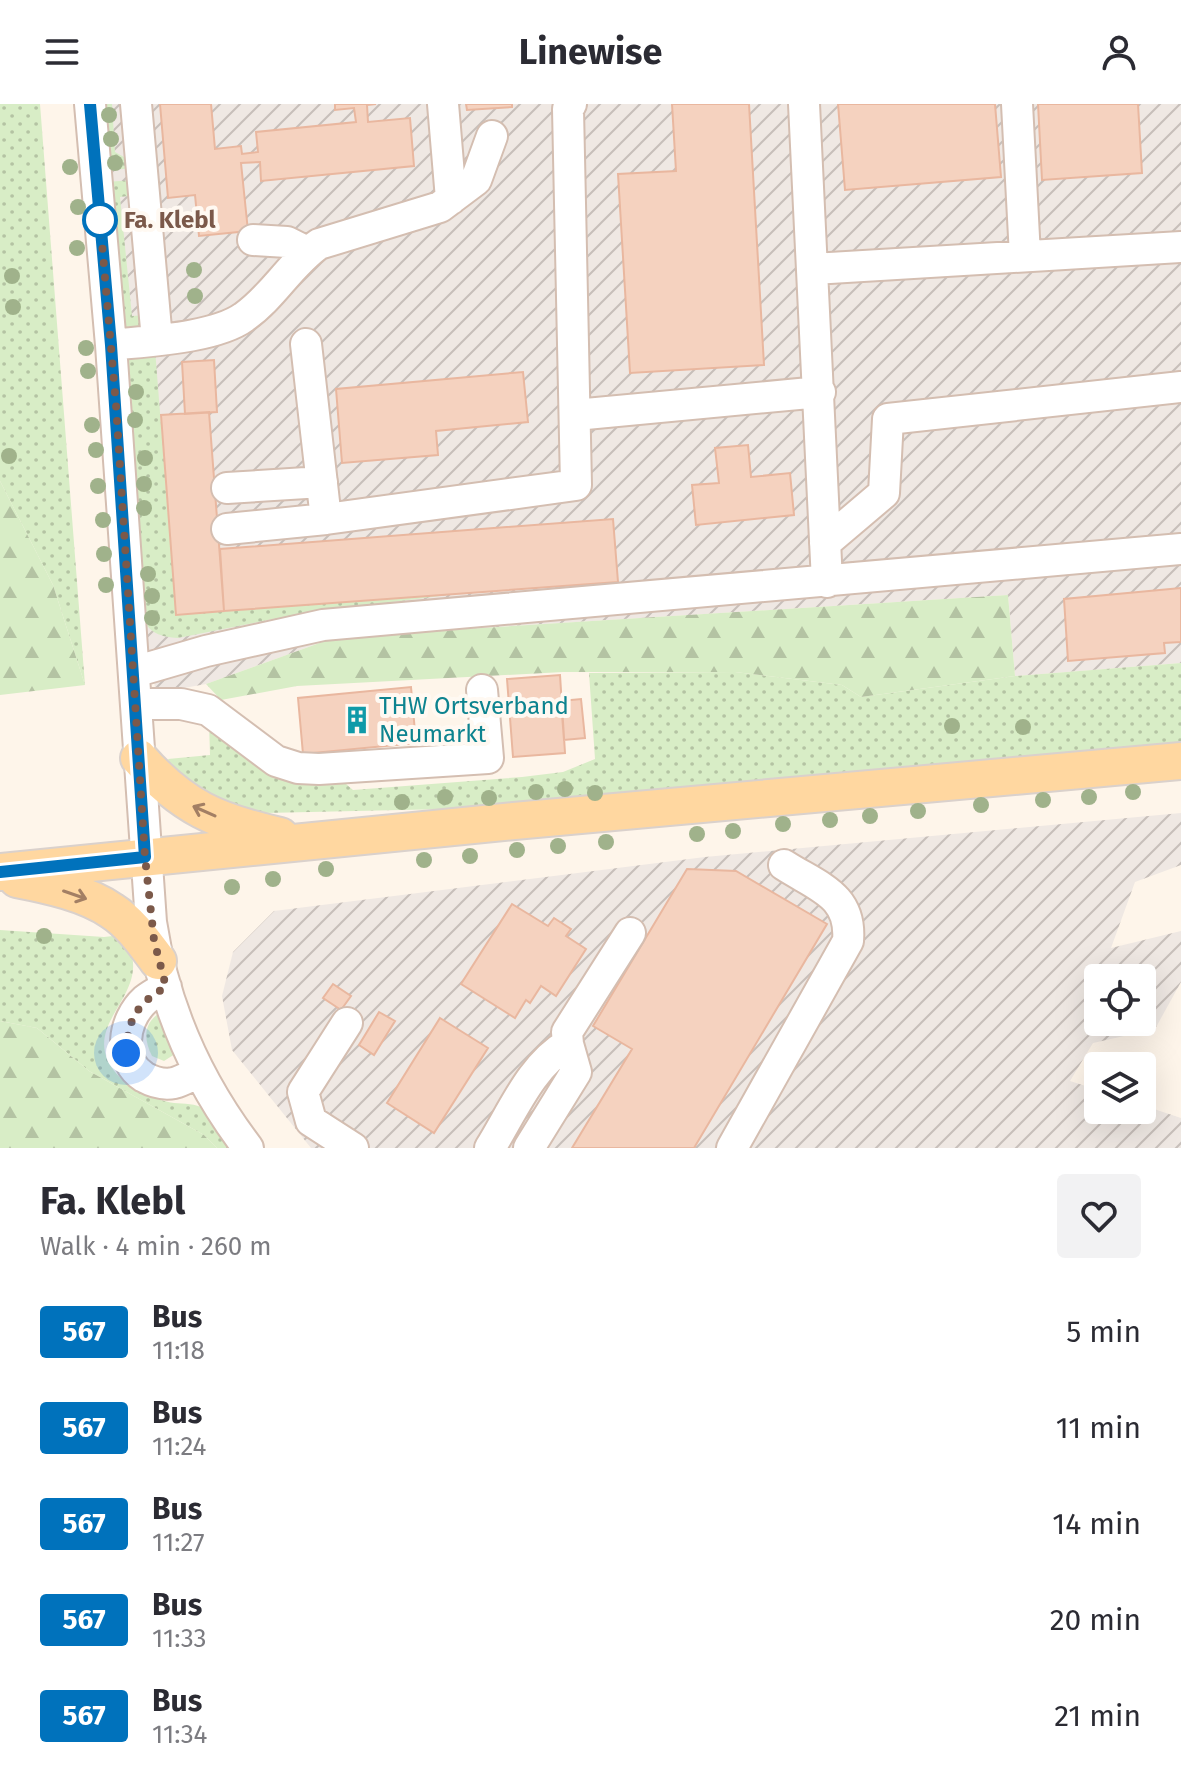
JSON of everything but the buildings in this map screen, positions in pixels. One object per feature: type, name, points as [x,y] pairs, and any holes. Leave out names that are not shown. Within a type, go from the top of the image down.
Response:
[{"type":"main road","points":[[139,758],[160,782],[191,805],[238,825],[305,841]]},
{"type":"main road","points":[[0,874],[305,841],[1181,761]]},
{"type":"main road","points":[[0,874],[61,891],[112,910],[130,926],[162,974]]},
{"type":"street","points":[[90,104],[111,345],[151,922],[162,974],[197,1073],[248,1148]]},
{"type":"street","points":[[136,104],[157,340]]},
{"type":"street","points":[[443,104],[451,199]]},
{"type":"street","points":[[227,529],[326,519],[576,485],[568,109],[571,104]]},
{"type":"street","points":[[804,104],[827,582]]},
{"type":"street","points":[[1017,104],[1025,256]]},
{"type":"street","points":[[111,345],[196,334],[244,318],[307,252],[319,244],[440,207],[451,199],[476,180],[492,136]]},
{"type":"street","points":[[253,240],[287,242],[307,252]]},
{"type":"street","points":[[813,269],[1181,247]]},
{"type":"street","points":[[306,344],[326,519]]},
{"type":"street","points":[[825,543],[884,493],[888,419],[1181,387]]},
{"type":"street","points":[[575,415],[820,392]]},
{"type":"street","points":[[227,488],[322,482]]},
{"type":"street","points":[[134,672],[206,651],[323,625],[1181,549]]},
{"type":"street","points":[[136,704],[181,704],[208,710],[276,761],[298,768],[319,769],[488,758],[482,690]]},
{"type":"street","points":[[732,1148],[848,941],[849,926],[845,910],[837,899],[784,865]]},
{"type":"street","points":[[529,1148],[576,1072],[567,1032],[630,933]]},
{"type":"street","points":[[162,974],[131,1022],[126,1053],[131,1066],[152,1081],[175,1083],[197,1073]]},
{"type":"street","points":[[347,1023],[303,1092],[311,1121],[353,1148]]},
{"type":"street","points":[[490,1148],[540,1067],[551,1053],[568,1044]]},
{"type":"shaded area","points":[[99,104],[1181,104],[1181,663],[1015,676],[1008,595],[336,637],[206,684],[156,693],[142,616]]},
{"type":"shaded area","points":[[1181,813],[1181,865],[1135,882],[1111,948],[1181,931],[1181,982],[1156,1027],[1156,964],[1084,964],[1084,1036],[1124,1036],[1093,1043],[1088,1052],[1084,1052],[1084,1058],[1070,1081],[1084,1086],[1084,1124],[1156,1124],[1156,1110],[1181,1118],[1181,1148],[311,1148],[232,1050],[222,996],[233,952],[274,911],[705,857]]},
{"type":"green space","points":[[0,104],[40,104],[85,685],[53,585],[0,481]]},
{"type":"green space","points":[[99,104],[112,104],[115,152],[133,162],[133,168],[104,171]]},
{"type":"green space","points":[[135,180],[137,195],[120,197],[132,316],[147,315],[140,326],[126,327],[122,325],[105,182]]},
{"type":"green space","points":[[155,349],[176,615],[456,594],[298,614],[178,638],[152,630],[142,616],[125,358]]},
{"type":"green space","points":[[0,481],[53,585],[85,685],[0,695]]},
{"type":"green space","points":[[1008,595],[1015,676],[861,697],[842,685],[735,672],[563,672],[297,686],[221,700],[206,684],[336,637]]},
{"type":"green space","points":[[1181,663],[1181,743],[851,776],[446,809],[265,813],[238,810],[178,777],[168,759],[210,755],[209,722],[338,777],[353,790],[522,777],[563,772],[595,759],[589,673],[735,672],[842,685],[861,697],[1015,676]]},
{"type":"green space","points":[[0,930],[104,937],[122,935],[131,954],[133,971],[107,1030],[104,1045],[108,1061],[120,1078],[146,1095],[204,1109],[236,1148],[217,1148],[204,1135],[89,1071],[37,1028],[0,1021]]},
{"type":"green space","points":[[158,1014],[175,1054],[164,1061],[152,1056],[146,1039],[147,1028]]},
{"type":"green space","points":[[0,1021],[37,1028],[89,1071],[204,1135],[217,1148],[0,1148]]},
{"type":"bus line","name":"567","points":[[0,872],[145,857],[111,345],[90,104]]},
{"type":"place","name":"Fa. Klebl","points":[[100,220]]},
{"type":"place","name":"THW Ortsverband Neumarkt","points":[[357,720]]},
{"type":"route","points":[[100,220],[116,405],[145,857],[151,922],[166,987],[139,1006],[131,1022],[126,1053]]}]
